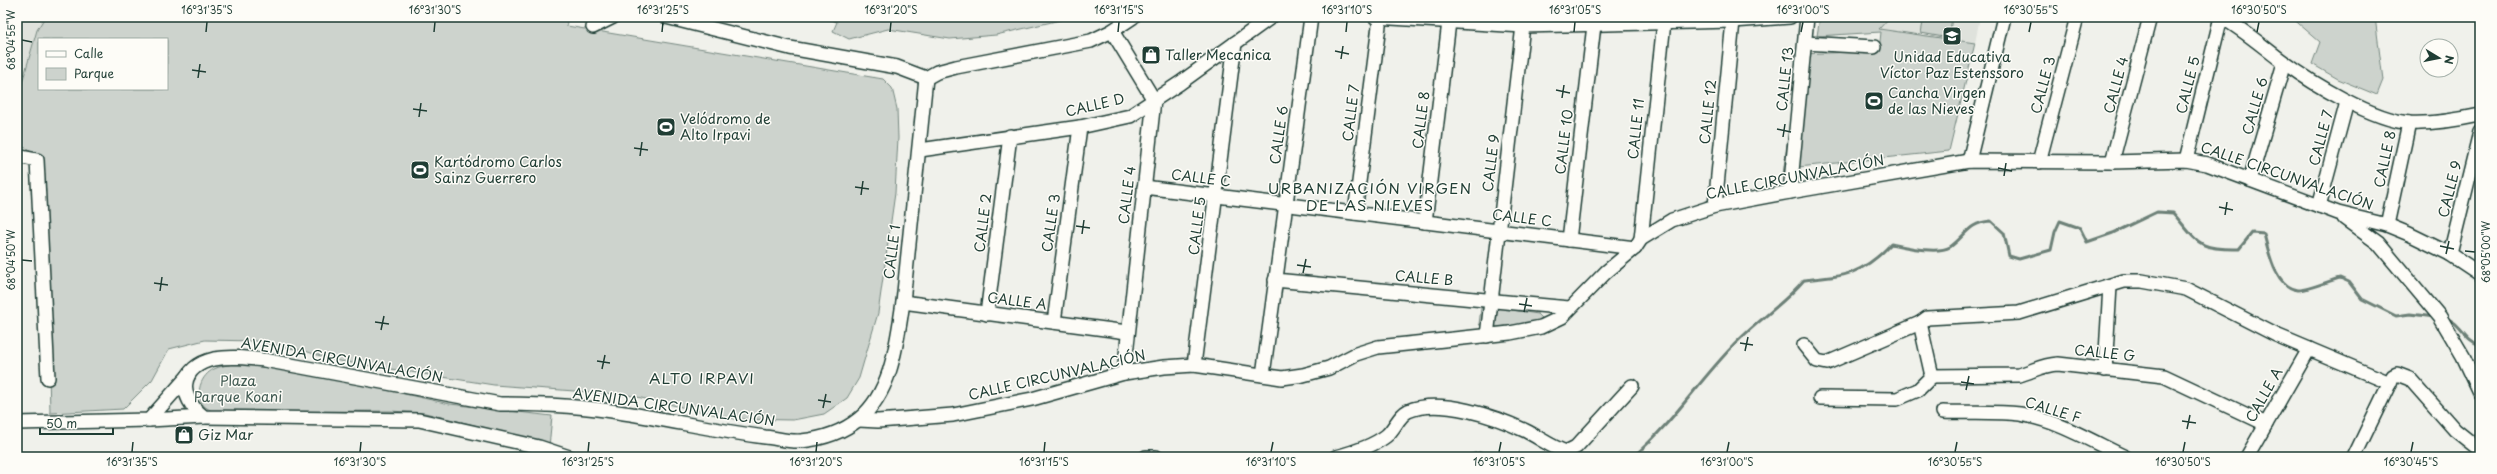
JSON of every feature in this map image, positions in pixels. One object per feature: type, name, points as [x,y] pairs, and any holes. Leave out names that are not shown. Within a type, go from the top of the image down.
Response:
[{"type":"street","points":[[593,27],[613,17]]},
{"type":"street","points":[[666,17],[790,48],[897,67],[926,78],[937,72],[956,67],[1091,41],[1112,31],[1133,17]]},
{"type":"street","name":"CALLE D","points":[[920,150],[1080,127],[1130,116],[1271,17]]},
{"type":"street","name":"CALLE 6","points":[[1263,375],[1311,17]]},
{"type":"street","points":[[1377,17],[1449,22],[1523,22],[1594,25],[1733,21],[1790,17]]},
{"type":"street","name":"CALLE 7","points":[[1355,213],[1377,17]]},
{"type":"street","name":"CALLE 13","points":[[1790,192],[1807,17]]},
{"type":"street","points":[[1969,161],[2004,17]]},
{"type":"street","name":"CALLE 3","points":[[2039,162],[2077,17]]},
{"type":"street","name":"CALLE 4","points":[[2112,162],[2150,17]]},
{"type":"street","points":[[2221,17],[2284,63],[2347,102],[2369,111],[2409,123],[2441,122],[2480,115]]},
{"type":"street","name":"CALLE 5","points":[[2186,160],[2221,17]]},
{"type":"street","name":"CALLE 12","points":[[1715,206],[1733,21]]},
{"type":"street","name":"CALLE 8","points":[[1425,222],[1449,22]]},
{"type":"street","name":"CALLE 9","points":[[1487,336],[1523,22]]},
{"type":"street","name":"CALLE 11","points":[[1638,243],[1664,22]]},
{"type":"street","name":"CALLE 10","points":[[1569,240],[1594,25]]},
{"type":"street","points":[[1112,31],[1154,100]]},
{"type":"street","name":"CALLE 5","points":[[1194,364],[1235,43]]},
{"type":"street","points":[[1805,43],[1874,47]]},
{"type":"street","name":"CALLE 6","points":[[2250,180],[2284,63]]},
{"type":"street","name":"CALLE 1","points":[[859,420],[871,408],[884,388],[898,337],[920,150],[926,78]]},
{"type":"street","name":"CALLE 4","points":[[1124,373],[1127,332],[1154,100]]},
{"type":"street","name":"CALLE 7","points":[[2319,206],[2347,102]]},
{"type":"street","name":"CALLE 8","points":[[2387,226],[2409,123]]},
{"type":"street","name":"CALLE 3","points":[[1054,322],[1080,127]]},
{"type":"street","name":"CALLE 9","points":[[2450,254],[2480,132]]},
{"type":"street","name":"CALLE 2","points":[[987,314],[1010,136]]},
{"type":"street","points":[[17,156],[37,160],[48,378]]},
{"type":"street","name":"CALLE CIRCUNVALACIÓN","points":[[859,420],[878,421],[953,415],[1032,399],[1124,373],[1194,364],[1282,378],[1330,368],[1356,354],[1378,347],[1487,336],[1541,327],[1562,317],[1569,308],[1638,243],[1672,220],[1715,206],[1969,161],[2112,162],[2186,160],[2207,164],[2338,213],[2387,226],[2450,254],[2480,274]]},
{"type":"street","name":"CALLE C","points":[[1144,187],[1569,240],[1638,243]]},
{"type":"street","points":[[2338,213],[2378,243],[2440,317],[2463,356],[2480,392]]},
{"type":"street","name":"CALLE B","points":[[1276,280],[1569,308]]},
{"type":"street","points":[[1804,345],[1817,361],[1827,363],[1920,323],[1927,318],[2019,313],[2124,281],[2142,281],[2186,289],[2276,335],[2390,383]]},
{"type":"street","points":[[2105,370],[2110,286]]},
{"type":"street","name":"CALLE A","points":[[902,302],[1127,332]]},
{"type":"street","points":[[1820,398],[1897,399],[1918,390],[1932,376],[1920,323]]},
{"type":"street","name":"CALLE A","points":[[2247,457],[2309,348]]},
{"type":"street","name":"AVENIDA CIRCUNVALACIÓN","points":[[149,420],[197,367],[212,360],[230,357],[264,360],[500,404],[537,404],[624,413],[699,428],[799,441],[826,437],[859,420]]},
{"type":"street","name":"CALLE G","points":[[1932,376],[2019,376],[2030,373],[2044,365],[2164,376],[2266,424]]},
{"type":"street","points":[[2355,457],[2393,376],[2397,374],[2410,379],[2455,430],[2480,450]]},
{"type":"street","points":[[188,376],[185,386],[188,401],[194,410],[204,417]]},
{"type":"street","points":[[1336,457],[1348,454],[1386,436],[1406,412],[1419,407],[1446,407],[1495,419],[1528,432],[1554,448],[1566,452],[1576,447],[1632,386]]},
{"type":"street","name":"CALLE F","points":[[1943,412],[2020,414],[2080,434],[2124,457]]},
{"type":"street","points":[[17,423],[149,420],[204,417],[419,420],[539,447],[569,457]]},
{"type":"street","points":[[1146,457],[1154,457]]},
{"type":"shaded area","points":[[17,17],[45,17],[37,30],[17,100]]},
{"type":"shaded area","name":"Unidad Educativa Víctor Paz Estenssoro","points":[[1890,17],[1980,17],[1975,43],[1878,29]]},
{"type":"green space","points":[[45,17],[566,17],[567,26],[883,79],[892,88],[897,109],[898,138],[895,193],[878,313],[859,378],[847,398],[824,414],[793,420],[735,419],[628,395],[494,385],[333,360],[305,351],[255,341],[205,340],[169,349],[152,380],[123,409],[50,413],[44,163],[26,148],[17,146],[17,101],[37,30]]},
{"type":"green space","points":[[824,17],[1073,17],[996,35],[950,39],[888,29],[849,39],[833,31],[837,22]]},
{"type":"green space","name":"Cancha Virgen de las Nieves","points":[[1820,17],[1890,17],[1879,29],[1975,43],[1949,151],[1789,168],[1783,174],[1799,54],[1879,51],[1881,32],[1817,36]]},
{"type":"green space","points":[[1924,17],[1952,17],[1949,38],[1921,33]]},
{"type":"green space","points":[[2291,17],[2375,17],[2383,80],[2377,95],[2338,79],[2312,64],[2320,42]]},
{"type":"green space","points":[[1486,306],[1538,314],[1542,318],[1537,322],[1483,329],[1479,324],[1481,308]]},
{"type":"green space","name":"Plaza Parque Koani","points":[[256,364],[287,368],[450,404],[552,416],[549,447],[494,430],[425,413],[390,411],[214,412],[205,407],[201,401],[199,391],[202,380],[214,369],[221,366]]},
{"type":"waterway","points":[[1633,457],[1660,431],[1733,346],[1804,280],[1842,275],[1862,268],[1881,254],[1891,244],[1929,250],[1945,249],[1956,243],[1972,227],[1983,222],[1991,221],[2004,233],[2009,256],[2019,259],[2051,250],[2055,232],[2060,221],[2080,228],[2087,242],[2113,233],[2157,212],[2173,213],[2194,238],[2200,243],[2215,248],[2239,249],[2252,233],[2264,234],[2274,268],[2278,276],[2290,288],[2302,290],[2340,278],[2349,282],[2362,299],[2396,316],[2410,314],[2435,317]]},
{"type":"waterway","points":[[2445,318],[2455,323],[2470,340],[2480,345]]},
{"type":"waterway","points":[[1463,457],[1479,453],[1499,457]]},
{"type":"place","name":"Unidad Educativa Víctor Paz Estenssoro","points":[[1952,36]]},
{"type":"place","name":"Taller Mecanica","points":[[1151,55]]},
{"type":"place","name":"Cancha Virgen de las Nieves","points":[[1874,101]]},
{"type":"place","name":"Velódromo de Alto Irpavi","points":[[666,127]]},
{"type":"place","name":"Kartódromo Carlos Sainz Guerrero","points":[[420,170]]},
{"type":"place","name":"Giz Mar","points":[[184,435]]},
{"type":"district","name":"URBANIZACIÓN VIRGEN DE LAS NIEVES","points":[[1370,198]]},
{"type":"district","name":"ALTO IRPAVI","points":[[702,379]]}]
